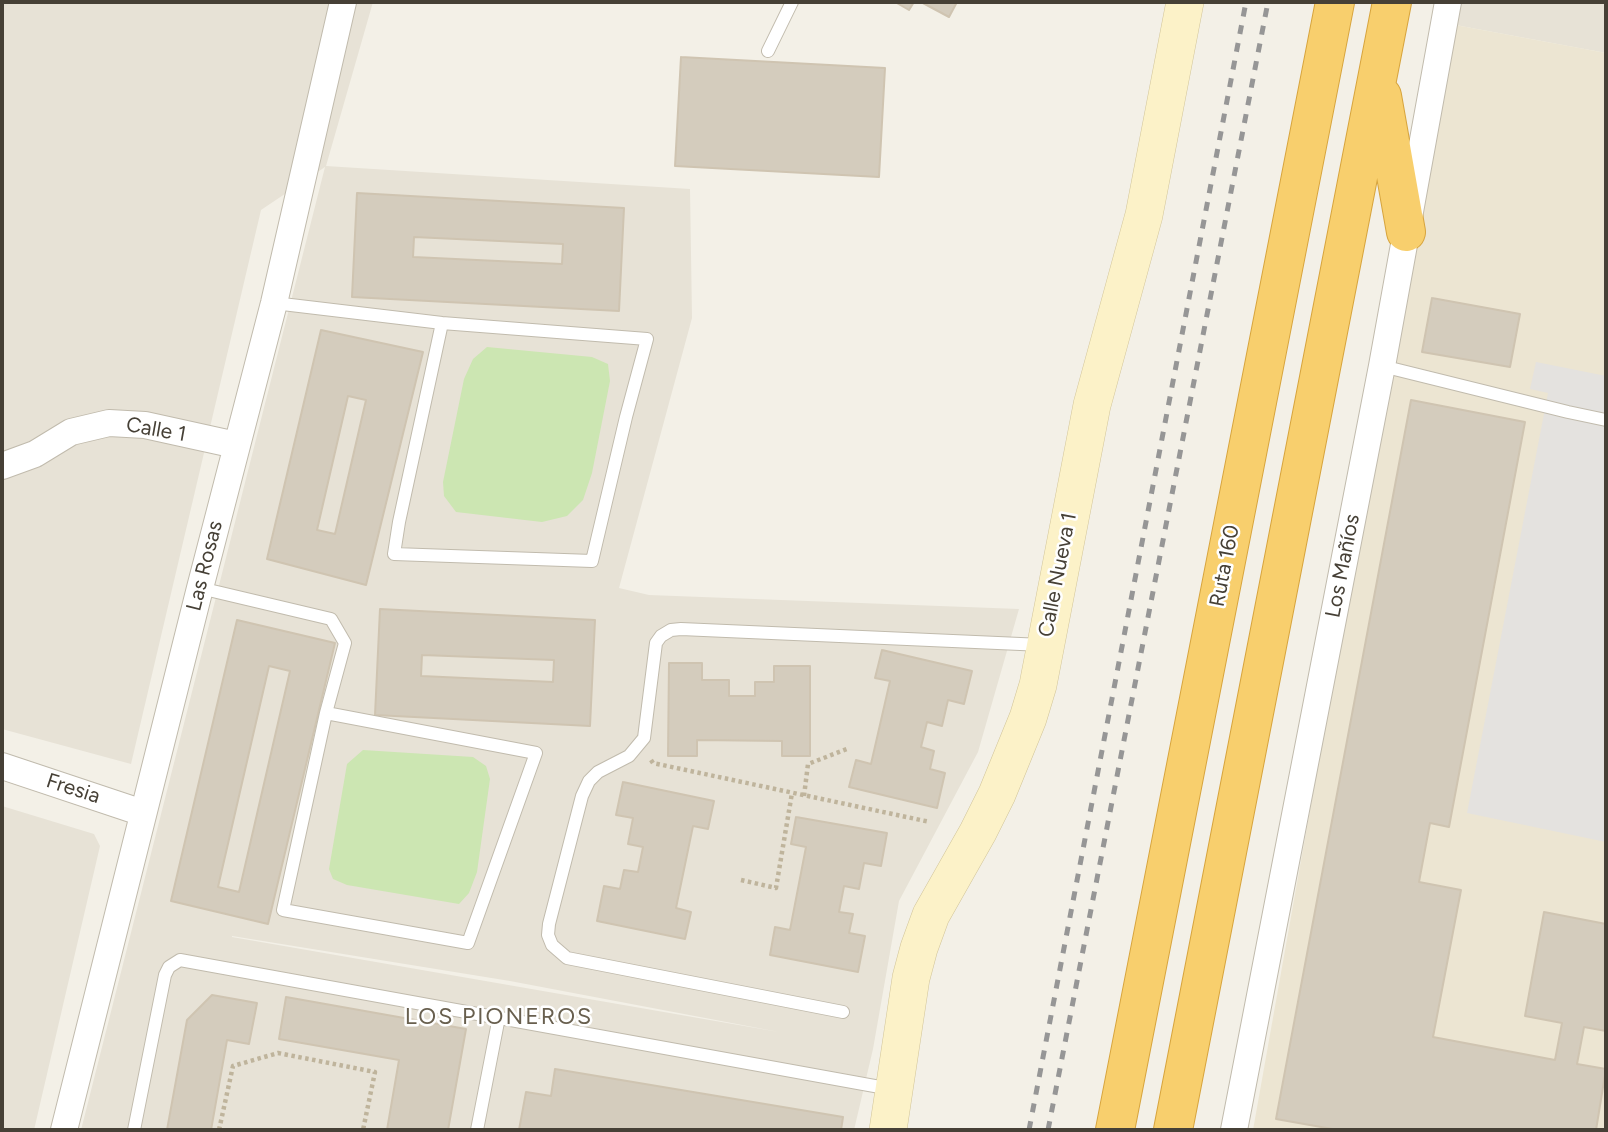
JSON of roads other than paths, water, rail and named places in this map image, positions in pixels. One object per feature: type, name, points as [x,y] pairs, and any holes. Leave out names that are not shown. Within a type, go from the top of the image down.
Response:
[{"type":"highway","name":"Ruta 160","points":[[1115,1130],[1335,2]]},
{"type":"highway","points":[[1172,1130],[1392,2]]},
{"type":"highway","points":[[1378,74],[1406,232]]},
{"type":"main road","name":"Calle Nueva 1","points":[[888,1130],[911,978],[919,948],[931,915],[978,832],[1014,757],[1038,685],[1092,405],[1143,215],[1185,2]]},
{"type":"street","name":"Las Rosas","points":[[64,1130],[274,303],[343,2]]},
{"type":"street","name":"Los Mañíos","points":[[1234,1130],[1382,366],[1448,2]]},
{"type":"street","name":"Calle 1","points":[[2,466],[35,454],[71,432],[109,423],[145,425],[236,446]]},
{"type":"street","name":"Fresia","points":[[2,766],[144,813]]},
{"type":"lane","points":[[768,51],[792,2]]},
{"type":"lane","points":[[274,303],[442,323],[648,340],[626,417],[592,561],[394,554],[442,323]]},
{"type":"lane","points":[[1382,366],[1606,419]]},
{"type":"lane","points":[[200,588],[331,619],[345,643],[326,713],[283,910],[468,943],[536,753],[326,713]]},
{"type":"lane","points":[[843,1012],[567,958],[552,945],[548,935],[549,924],[585,788],[598,772],[629,756],[639,745],[647,729],[654,651],[661,636],[671,630],[1045,645]]},
{"type":"lane","points":[[134,1130],[165,975],[169,967],[180,960],[894,1090]]},
{"type":"lane","points":[[477,1130],[499,1017]]},
{"type":"railway","points":[[1029,1130],[1246,2]]},
{"type":"railway","points":[[1048,1130],[1268,2]]},
{"type":"district","name":"LOS PIONEROS","points":[[499,1017]]}]
